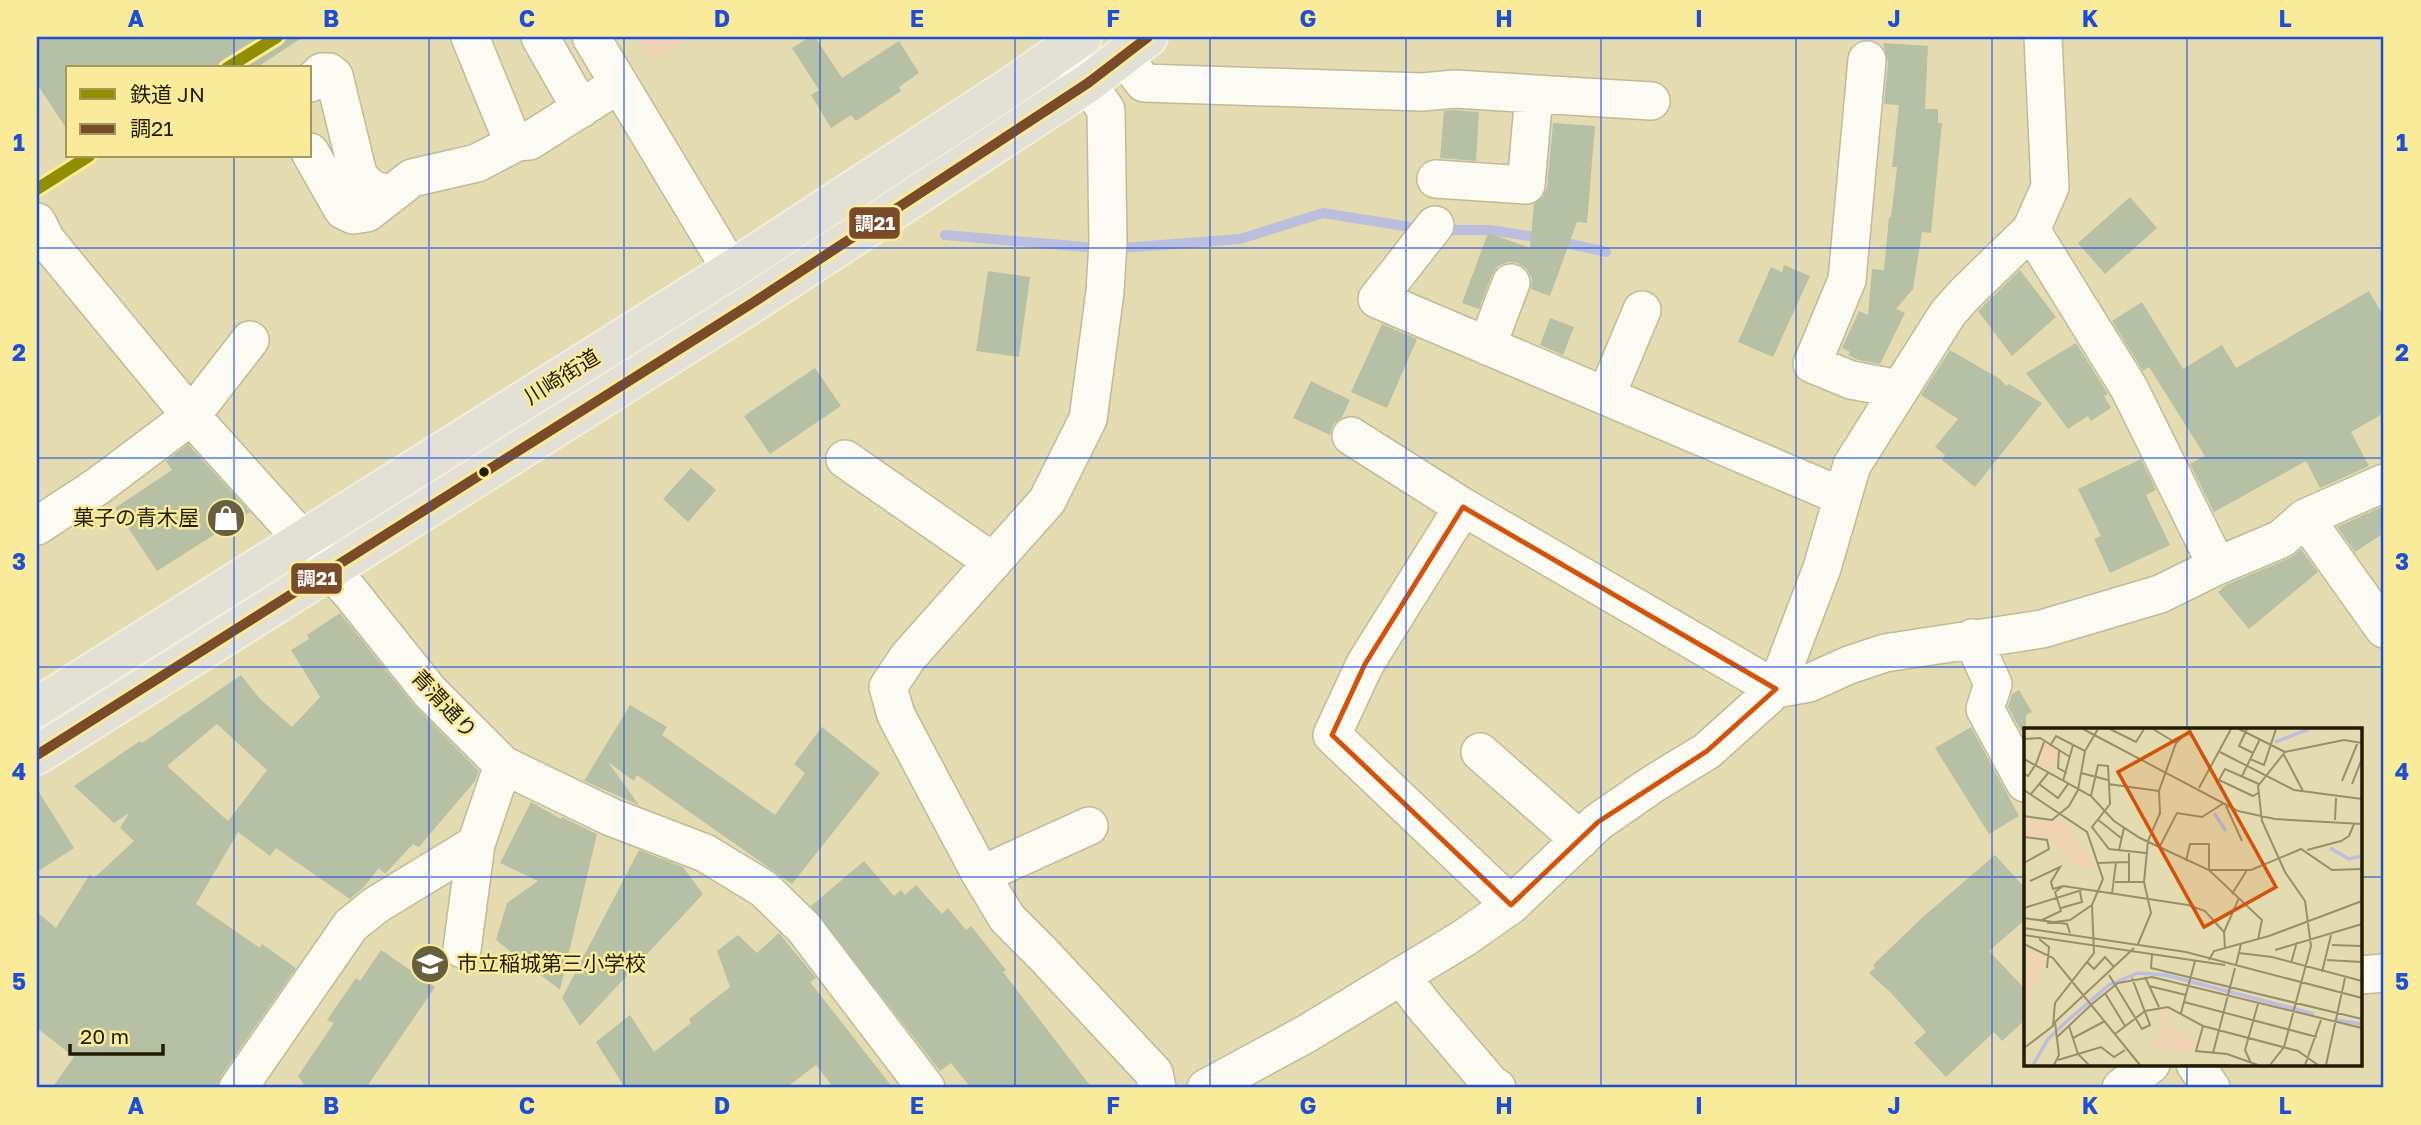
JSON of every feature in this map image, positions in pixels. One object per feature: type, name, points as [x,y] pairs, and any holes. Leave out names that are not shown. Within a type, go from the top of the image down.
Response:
[{"type":"main road","name":"川崎街道","points":[[37,707],[731,270],[1013,86],[1073,43]]},
{"type":"main road","name":"川崎街道","points":[[37,755],[754,302],[1088,83],[1135,47]]},
{"type":"street","points":[[470,37],[508,130],[517,142]]},
{"type":"street","points":[[540,37],[581,108]]},
{"type":"street","points":[[591,37],[731,270]]},
{"type":"street","points":[[1206,1088],[1306,1034],[1464,938],[1511,905],[1598,822],[1707,751],[1776,689],[1822,568],[1852,465],[1948,313],[2031,230],[2050,187],[2043,37]]},
{"type":"street","points":[[1073,43],[1088,83],[1106,110],[1108,242],[1105,292],[1088,419],[1047,501],[908,657],[888,687],[896,715],[981,875],[1007,918],[1153,1073],[1157,1088]]},
{"type":"street","points":[[1135,47],[1144,83],[1422,92],[1455,89],[1651,101]]},
{"type":"street","points":[[1867,60],[1847,280],[1812,364],[1851,380],[1899,389]]},
{"type":"street","points":[[312,81],[322,72],[329,72],[334,76],[358,174],[366,187],[377,192],[392,193]]},
{"type":"street","points":[[312,156],[343,210],[352,215],[367,213],[412,178],[477,163],[517,142],[529,141],[619,84]]},
{"type":"street","points":[[1436,179],[1526,185],[1534,94]]},
{"type":"street","points":[[1434,226],[1377,299],[1841,496]]},
{"type":"street","points":[[2031,230],[2129,388],[2217,566]]},
{"type":"street","name":"青渭通り","points":[[40,236],[191,416],[331,570],[430,692],[503,765],[611,817],[705,853],[764,889],[804,928],[926,1088]]},
{"type":"street","points":[[1487,346],[1511,283]]},
{"type":"street","points":[[1606,396],[1642,310]]},
{"type":"street","points":[[37,526],[98,486],[191,416],[250,340]]},
{"type":"street","points":[[1351,436],[1463,508],[1776,689],[1809,683],[1885,653],[2042,629],[2160,594],[2217,566],[2281,540],[2305,518],[2384,483]]},
{"type":"street","points":[[845,459],[993,562]]},
{"type":"street","points":[[1463,508],[1364,664],[1332,735],[1511,905]]},
{"type":"street","points":[[2305,518],[2384,629]]},
{"type":"street","points":[[1972,638],[1993,684],[1985,709],[2024,781]]},
{"type":"street","points":[[1480,752],[1580,840]]},
{"type":"street","points":[[462,950],[476,844],[503,765]]},
{"type":"street","points":[[981,875],[1089,827]]},
{"type":"street","points":[[238,1088],[351,925],[376,905],[476,844]]},
{"type":"street","points":[[2362,975],[2384,973]]},
{"type":"street","points":[[1401,976],[1497,1088]]},
{"type":"street","points":[[2121,1088],[2148,1066]]},
{"type":"street","points":[[2196,1066],[2211,1088]]},
{"type":"highlighted area","points":[[1463,507],[1776,689],[1707,751],[1598,822],[1511,905],[1332,735],[1365,664]]},
{"type":"shaded area","points":[[637,37],[690,37],[652,61]]},
{"type":"building","points":[[37,37],[303,37],[259,66],[66,66],[66,128],[37,84]]},
{"type":"building","points":[[810,37],[815,37],[842,78],[899,41],[919,73],[899,87],[901,91],[856,121],[851,115],[831,128],[811,95],[819,90],[792,48]]},
{"type":"building","points":[[1883,43],[1928,46],[1925,109],[1938,109],[1938,123],[1942,123],[1931,233],[1922,232],[1913,289],[1896,309],[1905,313],[1880,364],[1858,360],[1842,348],[1859,311],[1868,315],[1872,269],[1884,270],[1897,167],[1892,167],[1899,105],[1884,104],[1888,62]]},
{"type":"building","points":[[1444,111],[1479,112],[1476,161],[1440,158]]},
{"type":"building","points":[[1553,123],[1595,126],[1587,223],[1577,222],[1550,296],[1531,289],[1532,279],[1527,269],[1518,263],[1508,262],[1498,266],[1492,275],[1479,309],[1462,303],[1488,233],[1530,248],[1534,204],[1543,197],[1547,187]]},
{"type":"building","points":[[2130,197],[2157,228],[2105,274],[2078,243]]},
{"type":"building","points":[[1784,265],[1810,276],[1773,357],[1738,342],[1771,267],[1782,272]]},
{"type":"building","points":[[2020,270],[2056,317],[2012,356],[1978,311]]},
{"type":"building","points":[[988,271],[1030,277],[1019,357],[976,351]]},
{"type":"building","points":[[2369,291],[2384,317],[2384,413],[2351,432],[2369,466],[2320,488],[2306,461],[2214,512],[2190,464],[2205,456],[2149,367],[2143,371],[2112,321],[2142,302],[2183,369],[2222,345],[2236,368]]},
{"type":"building","points":[[1550,318],[1574,327],[1563,355],[1540,345]]},
{"type":"building","points":[[1382,324],[1417,339],[1387,408],[1351,392]]},
{"type":"building","points":[[2076,343],[2108,394],[2104,396],[2111,408],[2091,421],[2088,416],[2068,429],[2026,373]]},
{"type":"building","points":[[1950,350],[2000,379],[2006,386],[2009,384],[2042,403],[1975,487],[1942,460],[1945,455],[1935,447],[1958,419],[1921,395]]},
{"type":"building","points":[[815,368],[841,406],[770,454],[744,416]]},
{"type":"building","points":[[1311,381],[1350,400],[1342,417],[1333,425],[1330,435],[1293,418]]},
{"type":"building","points":[[188,444],[250,512],[157,571],[115,508],[172,470],[166,461]]},
{"type":"building","points":[[2141,459],[2156,490],[2146,495],[2170,545],[2110,573],[2094,539],[2101,536],[2078,489]]},
{"type":"building","points":[[691,468],[716,490],[688,522],[663,499]]},
{"type":"building","points":[[2384,506],[2384,533],[2355,552],[2337,527]]},
{"type":"building","points":[[2301,549],[2318,572],[2249,629],[2218,592],[2226,585],[2290,558]]},
{"type":"building","points":[[340,613],[414,705],[479,771],[475,781],[419,847],[413,844],[385,874],[379,868],[350,899],[276,848],[270,856],[238,832],[196,904],[260,948],[262,944],[296,968],[221,1076],[217,1088],[52,1088],[74,1057],[37,1028],[37,912],[56,928],[90,874],[93,879],[134,841],[120,828],[129,813],[114,823],[74,786],[241,675],[260,699],[292,727],[320,697],[291,650],[309,639],[307,635]],"holes":[[[217,724],[267,770],[228,821],[167,766]]]},
{"type":"building","points":[[2019,690],[2032,712],[2026,715],[2024,736],[2008,707],[2012,694]]},
{"type":"building","points":[[630,705],[667,727],[662,735],[775,815],[805,773],[794,764],[822,727],[880,773],[792,884],[637,775],[634,781],[608,762],[639,805],[584,781]]},
{"type":"building","points":[[1971,727],[2019,816],[1989,834],[1935,748]]},
{"type":"building","points":[[37,789],[74,848],[37,872]]},
{"type":"building","points":[[531,802],[561,819],[562,817],[597,834],[560,990],[496,940],[507,903],[538,881],[500,863]]},
{"type":"building","points":[[639,850],[683,867],[703,894],[580,1026],[562,998]]},
{"type":"building","points":[[1995,855],[2024,887],[2024,921],[1989,951],[2024,988],[2024,1021],[2002,1041],[1994,1032],[1946,1077],[1914,1043],[1926,1032],[1869,973],[1875,968],[1873,965],[1924,916]]},
{"type":"building","points":[[864,861],[894,896],[901,890],[905,895],[916,885],[942,914],[948,908],[966,930],[971,926],[1092,1088],[971,1088],[951,1063],[940,1071],[811,906]]},
{"type":"building","points":[[779,933],[816,978],[810,982],[893,1088],[834,1088],[816,1065],[786,1088],[625,1088],[596,1042],[630,1015],[654,1052],[691,1023],[689,1019],[730,987],[717,951],[738,935],[757,953]]},
{"type":"building","points":[[381,950],[435,987],[366,1088],[306,1088],[298,1076],[334,1023],[327,1020],[356,978],[360,981]]},
{"type":"waterway","points":[[1121,248],[1240,239],[1323,213],[1423,229]]},
{"type":"waterway","points":[[1442,230],[1490,230],[1542,238]]},
{"type":"waterway","points":[[945,235],[1098,248]]},
{"type":"waterway","points":[[1557,241],[1606,252]]},
{"type":"rail line","name":"JN","points":[[230,66],[277,37]]},
{"type":"rail line","name":"JN","points":[[37,189],[86,158]]},
{"type":"transit line","name":"調21","points":[[37,755],[754,302],[1088,83],[1148,37]]},
{"type":"place","name":"菓子の青木屋","points":[[226,518]]},
{"type":"place","name":"市立稲城第三小学校","points":[[430,964]]}]
